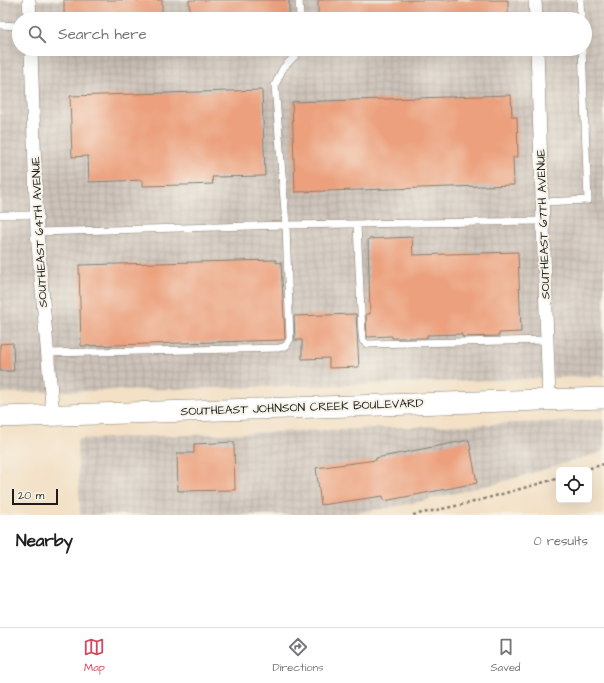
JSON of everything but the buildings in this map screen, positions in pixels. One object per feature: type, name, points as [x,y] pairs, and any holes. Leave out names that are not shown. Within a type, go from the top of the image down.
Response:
[{"type":"main road","name":"SOUTHEAST JOHNSON CREEK BOULEVARD","points":[[0,417],[604,398]]},
{"type":"street","points":[[29,0],[30,12]]},
{"type":"street","points":[[535,0],[536,12]]},
{"type":"street","name":"SOUTHEAST 64TH AVENUE","points":[[30,56],[37,232],[53,416]]},
{"type":"street","name":"SOUTHEAST 67TH AVENUE","points":[[537,56],[549,400]]},
{"type":"lane","points":[[299,0],[300,12]]},
{"type":"lane","points":[[580,0],[581,12]]},
{"type":"lane","points":[[0,25],[12,26]]},
{"type":"lane","points":[[47,353],[279,348],[286,346],[290,340],[286,225],[275,85],[283,68],[295,56]]},
{"type":"lane","points":[[542,202],[588,200],[582,56]]},
{"type":"lane","points":[[0,215],[36,215]]},
{"type":"lane","points":[[37,232],[286,225],[543,221]]},
{"type":"lane","points":[[357,224],[362,334],[363,341],[367,344],[547,340]]},
{"type":"path","points":[[592,468],[604,464]]},
{"type":"path","points":[[413,515],[470,502],[556,479]]},
{"type":"shaded area","points":[[0,0],[604,0],[604,376],[346,385],[0,393]]},
{"type":"shaded area","points":[[604,420],[604,451],[498,483],[405,505],[343,515],[80,515],[77,439]]}]
